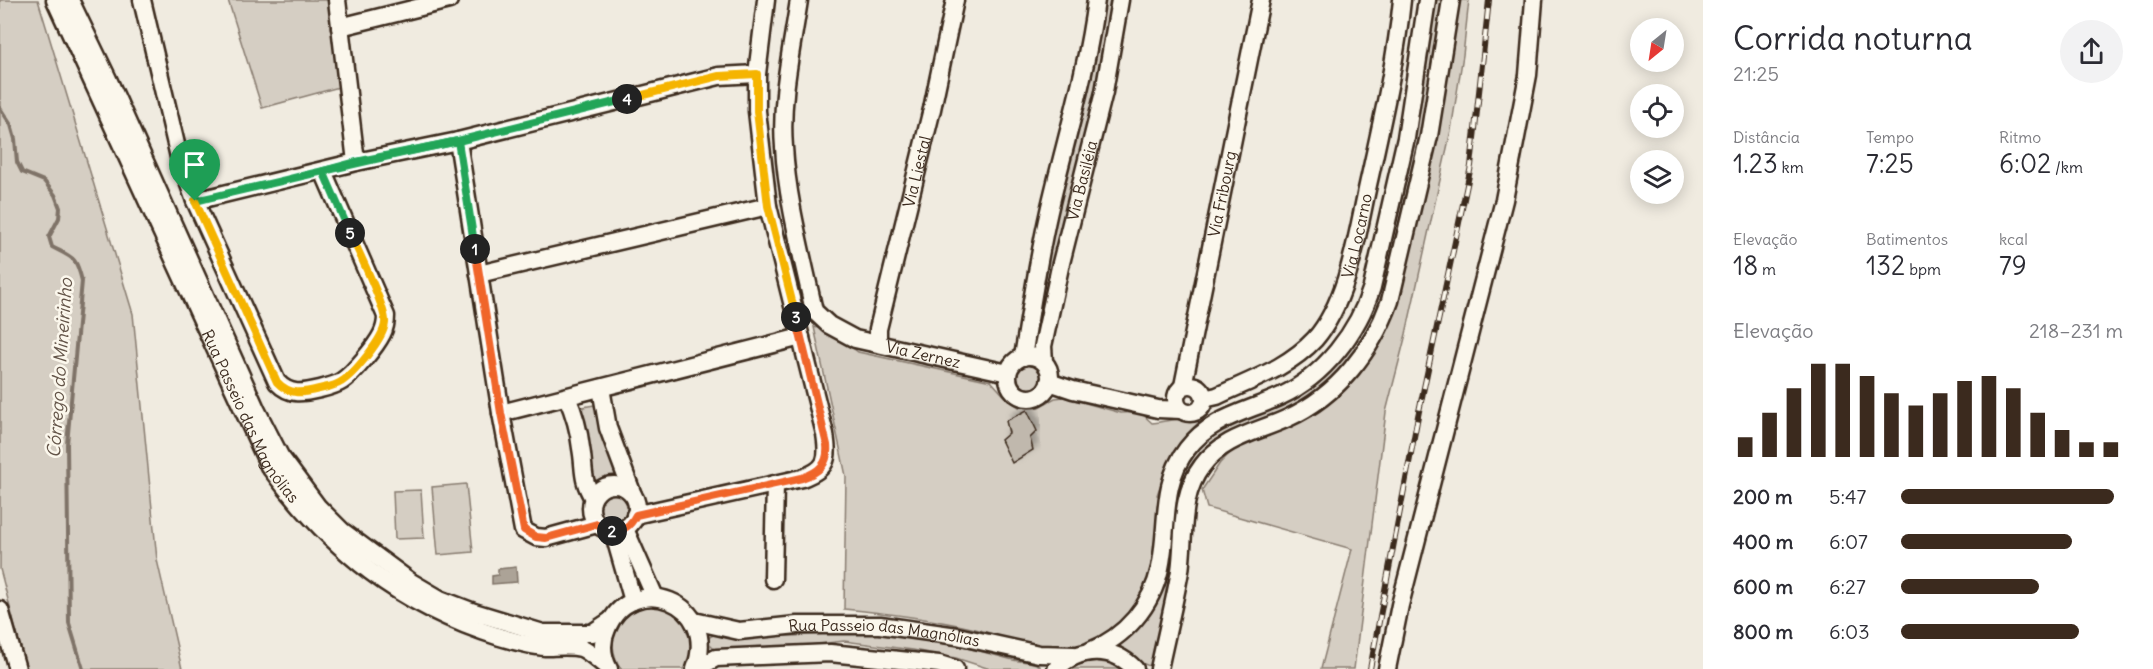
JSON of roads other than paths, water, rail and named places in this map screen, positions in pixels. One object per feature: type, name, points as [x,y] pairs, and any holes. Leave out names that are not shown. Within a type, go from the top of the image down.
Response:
[{"type":"street","name":"Rua Passeio das Magnólias","points":[[55,0],[269,466],[289,493],[346,553],[410,600],[500,637],[541,646],[580,648],[608,668]]},
{"type":"street","name":"Rua Passeio das Magnólias","points":[[70,0],[113,89],[257,411],[280,456],[318,507],[342,531],[411,582],[441,599],[474,612],[543,633],[592,633],[633,601]]},
{"type":"street","points":[[142,0],[179,157],[195,201],[277,382],[289,391],[305,393],[335,385],[344,380],[378,340],[384,331],[386,321],[386,316],[323,171]]},
{"type":"street","points":[[337,0],[356,162]]},
{"type":"street","points":[[340,27],[449,0]]},
{"type":"street","points":[[636,515],[811,475],[819,470],[827,458],[825,434],[768,206],[757,111],[757,74],[766,0]]},
{"type":"street","name":"Via Zernez","points":[[799,0],[784,105],[784,147],[790,190],[814,311],[840,332],[855,339],[1008,373]]},
{"type":"street","name":"Via Liestal","points":[[878,343],[879,329],[932,109],[955,0]]},
{"type":"street","name":"Via Basiléia","points":[[1023,357],[1048,212],[1076,106],[1096,0]]},
{"type":"street","name":"Via Basiléia","points":[[1044,362],[1043,346],[1060,267],[1104,92],[1120,0]]},
{"type":"street","name":"Via Fribourg","points":[[1183,386],[1261,0]]},
{"type":"street","name":"Via Locarno","points":[[1204,399],[1217,396],[1289,361],[1315,339],[1332,316],[1344,283],[1390,86],[1402,0]]},
{"type":"street","points":[[1056,669],[1082,653],[1107,645],[1133,622],[1152,593],[1160,568],[1167,498],[1177,464],[1196,439],[1232,415],[1279,397],[1312,377],[1335,353],[1363,311],[1372,287],[1406,138],[1427,0]]},
{"type":"street","points":[[1159,669],[1179,572],[1185,503],[1201,467],[1212,454],[1237,438],[1288,418],[1315,403],[1357,363],[1378,328],[1390,301],[1429,136],[1451,0]]},
{"type":"street","points":[[1387,669],[1400,605],[1504,200],[1528,75],[1534,0]]},
{"type":"street","points":[[195,201],[356,162],[458,141],[719,76],[757,74]]},
{"type":"street","points":[[458,141],[501,413],[524,530],[536,537],[546,538],[597,524]]},
{"type":"street","points":[[479,274],[768,206]]},
{"type":"street","points":[[501,413],[801,337]]},
{"type":"street","points":[[1034,356],[1044,362],[1049,371],[1049,382],[1044,392],[1033,398],[1022,397],[1012,390],[1008,373],[1013,363],[1023,357],[1034,356]]},
{"type":"street","points":[[1049,382],[1073,390],[1158,409],[1181,410],[1189,414],[1198,411],[1204,399],[1197,387],[1183,386],[1176,393],[1176,402],[1181,410]]},
{"type":"street","points":[[601,388],[608,428],[636,501],[636,515],[632,523],[619,530],[607,531],[597,524],[591,512],[593,498],[602,488],[615,485],[628,490],[633,495]]},
{"type":"street","points":[[567,397],[574,413],[582,447],[585,485],[593,498]]},
{"type":"street","points":[[773,579],[775,484]]},
{"type":"street","points":[[1167,498],[1185,503]]},
{"type":"street","points":[[619,530],[655,597],[633,601],[619,530]]},
{"type":"street","name":"Rua Passeio das Magnólias","points":[[655,597],[678,604],[694,621],[701,645],[696,669]]},
{"type":"street","points":[[0,610],[17,669]]},
{"type":"street","name":"Rua Passeio das Magnólias","points":[[608,668],[603,651],[604,635],[610,621]]},
{"type":"street","name":"Rua Passeio das Magnólias","points":[[694,621],[739,631],[797,625],[880,625],[957,636],[1040,654],[1105,652],[1126,660],[1135,669]]},
{"type":"street","name":"Rua Passeio das Magnólias","points":[[696,669],[716,658],[830,653],[939,664],[955,669]]},
{"type":"waterway","name":"Córrego do Mineirinho","points":[[0,108],[11,125],[17,162],[22,172],[44,181],[55,195],[60,208],[59,218],[49,237],[52,247],[73,259],[82,281],[67,444],[69,623],[83,669]]},
{"type":"railway","points":[[1370,669],[1418,416],[1471,166],[1489,0]]}]
